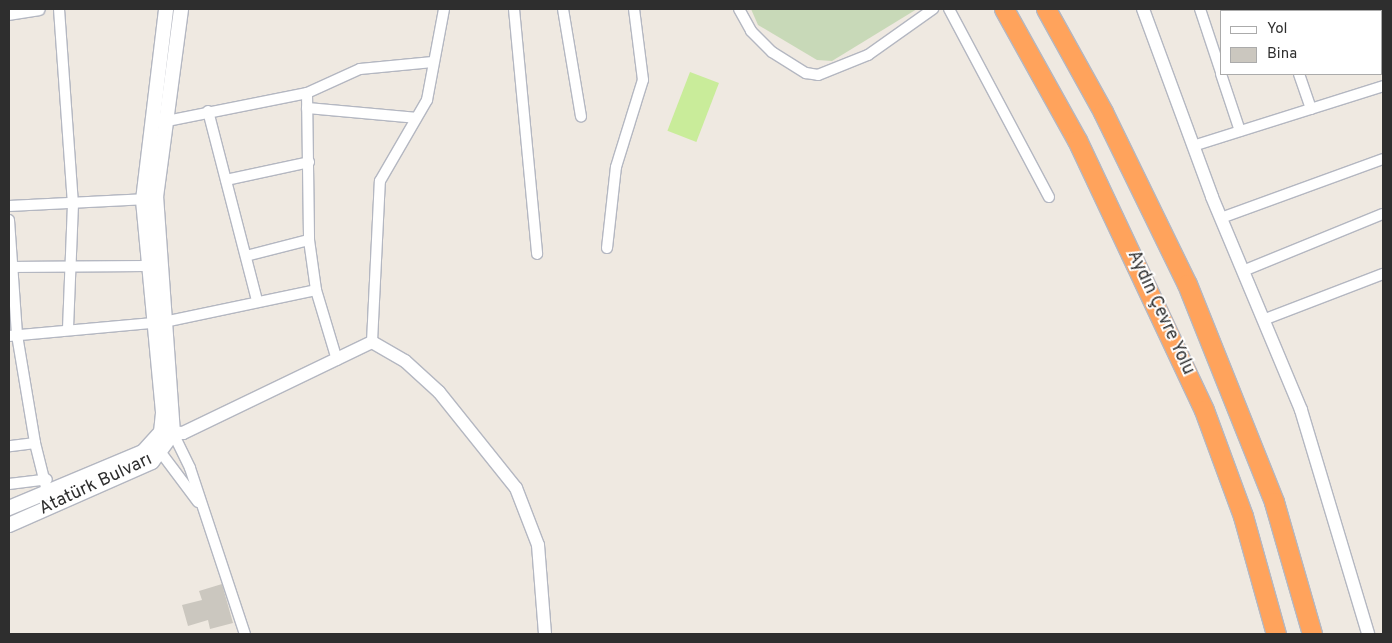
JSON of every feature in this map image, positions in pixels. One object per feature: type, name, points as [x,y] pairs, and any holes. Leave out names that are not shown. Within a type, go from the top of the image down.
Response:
[{"type":"highway","name":"Aydın Çevre Yolu","points":[[1004,9],[1077,140],[1204,410],[1243,516],[1276,634]]},
{"type":"highway","name":"Aydın Çevre Yolu","points":[[1046,9],[1103,112],[1186,284],[1274,502],[1312,634]]},
{"type":"main road","points":[[158,323],[146,266],[151,125],[166,9]]},
{"type":"main road","points":[[167,433],[163,412],[149,198],[166,121],[181,9]]},
{"type":"main road","name":"Atatürk Bulvarı","points":[[9,525],[162,454],[167,433]]},
{"type":"main road","name":"Atatürk Bulvarı","points":[[9,508],[47,485],[143,452],[167,433]]},
{"type":"street","points":[[9,14],[39,9]]},
{"type":"street","points":[[59,9],[73,204],[68,330]]},
{"type":"street","points":[[372,342],[380,181],[427,100],[444,9]]},
{"type":"street","points":[[514,9],[537,254]]},
{"type":"street","points":[[563,9],[581,116]]},
{"type":"street","points":[[607,248],[616,167],[643,80],[634,9]]},
{"type":"street","points":[[739,9],[751,31],[772,52],[806,73],[818,75],[868,55],[933,9]]},
{"type":"street","points":[[948,9],[1049,197]]},
{"type":"street","points":[[1143,9],[1221,218],[1310,437],[1368,634]]},
{"type":"street","points":[[1200,9],[1220,70]]},
{"type":"street","points":[[151,125],[208,111],[307,93],[360,69],[433,62]]},
{"type":"street","points":[[1222,75],[1240,131]]},
{"type":"street","points":[[1298,75],[1311,109]]},
{"type":"street","points":[[1193,146],[1383,86]]},
{"type":"street","points":[[307,93],[309,240],[316,290],[337,360]]},
{"type":"street","points":[[307,108],[416,118]]},
{"type":"street","points":[[208,111],[258,301]]},
{"type":"street","points":[[1221,218],[1383,159]]},
{"type":"street","points":[[226,180],[309,162]]},
{"type":"street","points":[[9,206],[73,204],[149,198]]},
{"type":"street","points":[[1243,271],[1383,214]]},
{"type":"street","points":[[9,220],[13,335],[35,444],[47,485],[9,484]]},
{"type":"street","points":[[246,256],[309,240]]},
{"type":"street","points":[[10,267],[146,266]]},
{"type":"street","points":[[1263,320],[1383,274]]},
{"type":"street","points":[[13,335],[158,323],[316,290]]},
{"type":"street","points":[[245,634],[201,507],[190,468],[167,433],[337,360],[372,342]]},
{"type":"street","points":[[372,342],[405,361],[439,392],[516,488],[538,546],[544,634]]},
{"type":"street","points":[[9,446],[35,444]]},
{"type":"street","points":[[162,454],[201,507]]},
{"type":"green space","points":[[751,9],[917,9],[832,61],[817,60],[758,25]]},
{"type":"green space","points":[[690,72],[719,83],[696,142],[667,131]]},
{"type":"building","points":[[222,584],[233,623],[210,629],[208,620],[188,626],[182,605],[202,600],[199,591]]}]
